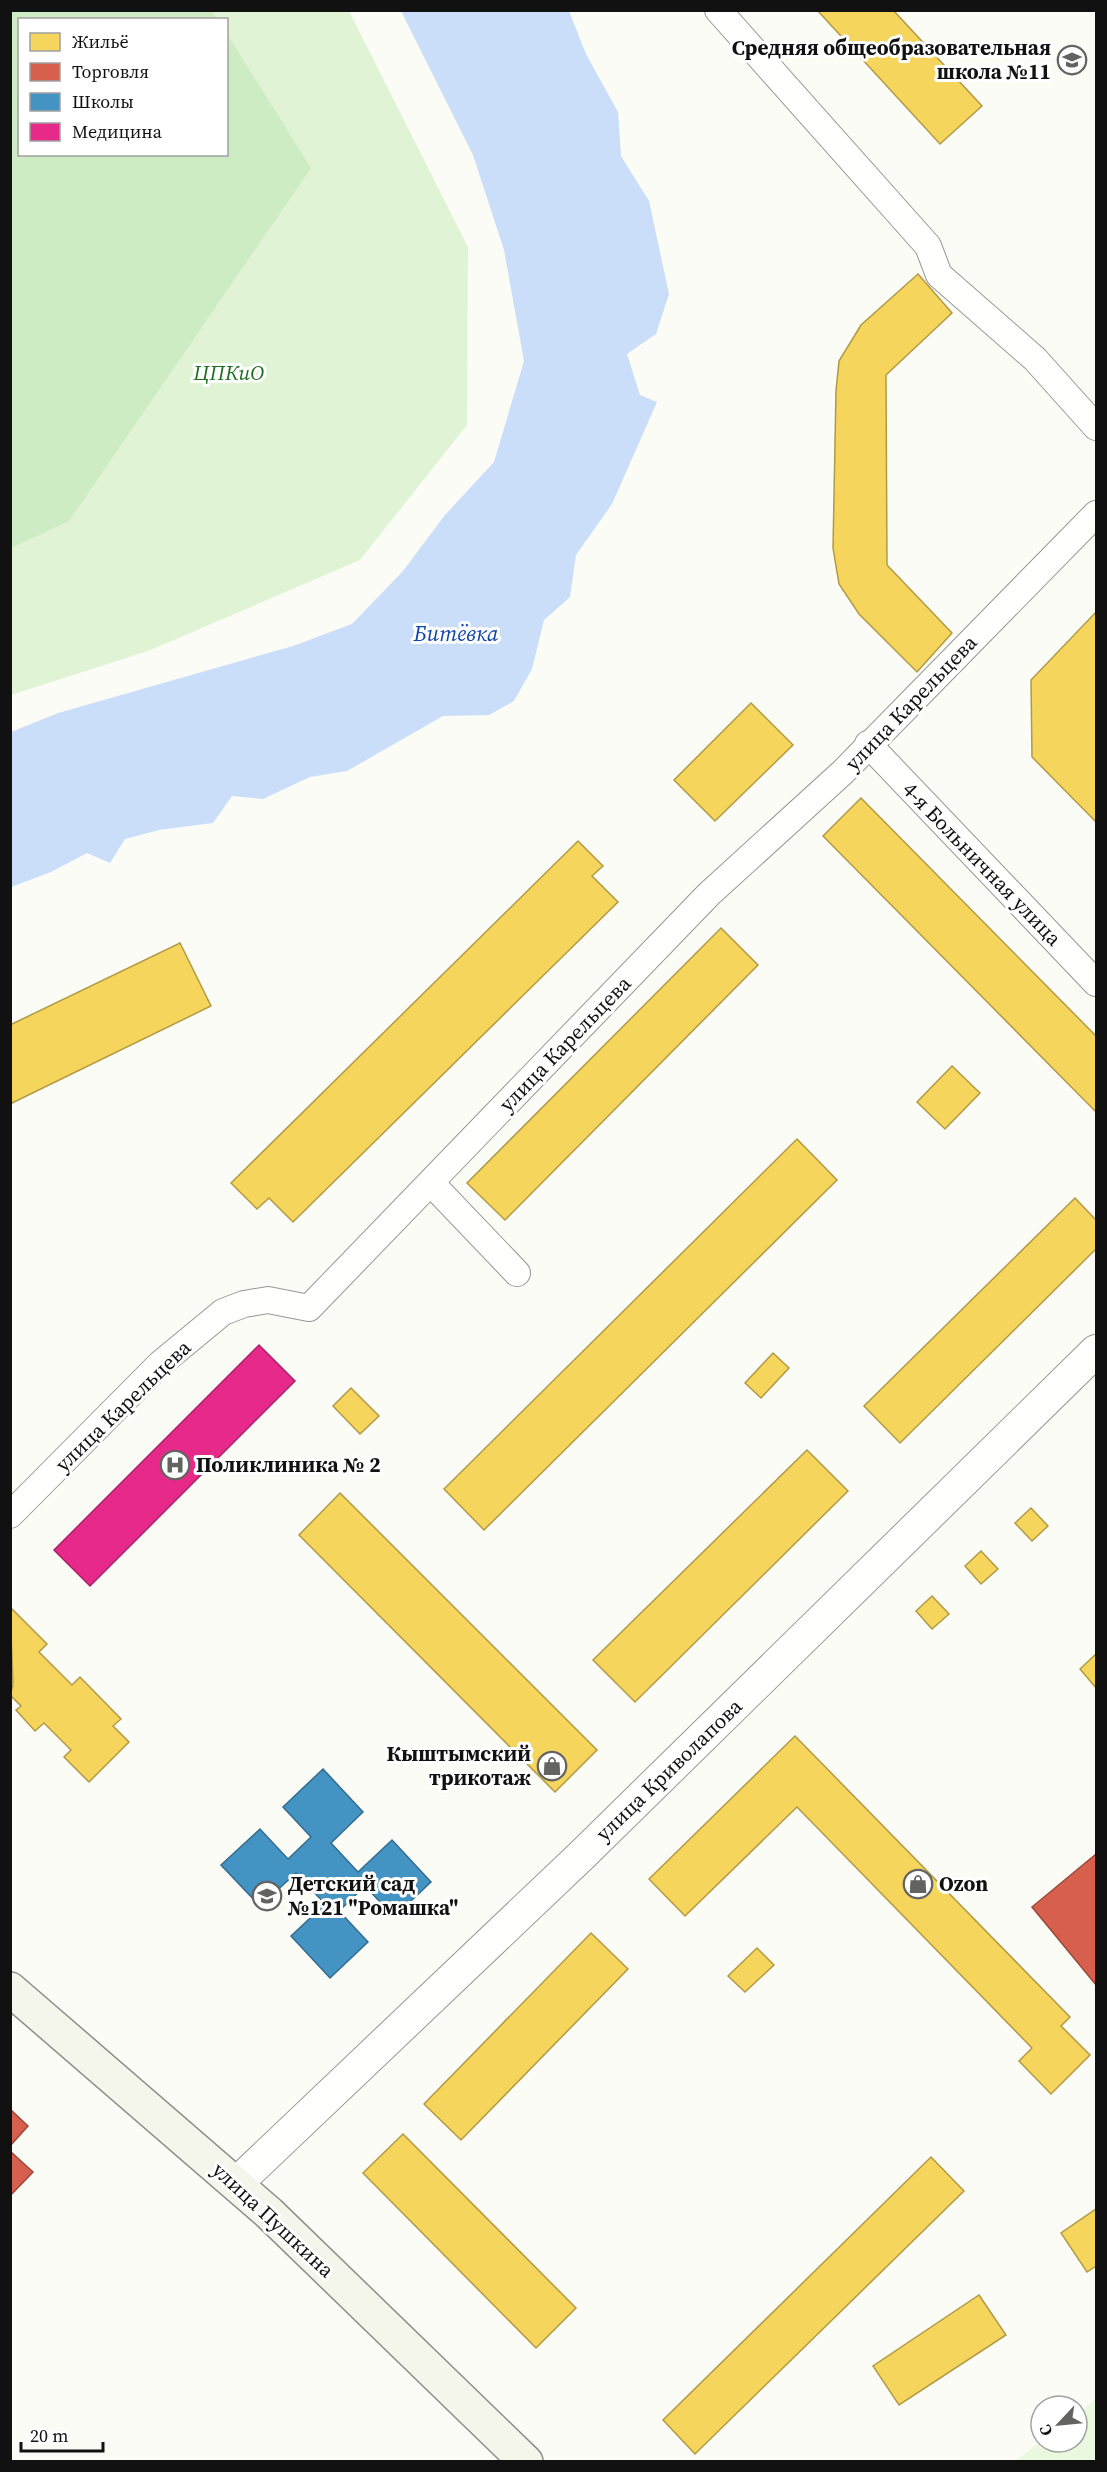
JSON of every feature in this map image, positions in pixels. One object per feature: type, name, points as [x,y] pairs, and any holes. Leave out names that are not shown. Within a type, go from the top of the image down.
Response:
[{"type":"main road","name":"улица Пушкина","points":[[10,1989],[237,2184],[526,2462]]},
{"type":"street","points":[[718,10],[928,246],[939,274],[1035,358],[1096,427]]},
{"type":"street","name":"улица Карельцева","points":[[10,1515],[159,1364],[223,1312],[244,1304],[268,1300],[309,1308],[709,894],[827,787],[1096,513]]},
{"type":"street","name":"4-я Больничная улица","points":[[868,744],[1096,983]]},
{"type":"street","points":[[431,1183],[517,1274]]},
{"type":"street","name":"улица Криволапова","points":[[237,2184],[581,1856],[1096,1351]]},
{"type":"green space","name":"ЦПКиО","points":[[11,11],[349,11],[468,247],[467,425],[360,560],[148,651],[11,695]]},
{"type":"green space","points":[[11,11],[212,11],[216,18],[18,18],[18,156],[228,156],[228,36],[311,168],[69,521],[11,548]]},
{"type":"green space","points":[[1096,2399],[1096,2461],[1015,2461],[1029,2450],[1029,2454],[1089,2454],[1089,2405]]},
{"type":"water","name":"Битёвка","points":[[401,11],[569,11],[586,54],[618,112],[621,156],[649,201],[669,294],[656,334],[627,354],[640,395],[657,402],[612,504],[576,555],[570,597],[544,620],[532,669],[514,701],[489,715],[443,716],[347,771],[310,777],[263,799],[232,796],[213,823],[159,830],[125,839],[110,863],[87,853],[51,872],[11,887],[11,732],[58,713],[293,646],[352,624],[403,571],[445,515],[494,462],[524,361],[504,250],[473,155]]},
{"type":"building: Жильё","points":[[817,10],[893,10],[982,106],[940,144]]},
{"type":"building: Жильё","points":[[918,274],[952,313],[886,375],[887,565],[952,633],[917,672],[859,614],[839,584],[833,548],[836,391],[839,361],[861,325]]},
{"type":"building: Жильё","points":[[1096,612],[1096,822],[1032,757],[1031,680]]},
{"type":"building: Жильё","points":[[751,703],[793,745],[715,821],[674,780]]},
{"type":"building: Жильё","points":[[861,798],[1096,1036],[1096,1112],[823,836]]},
{"type":"building: Жильё","points":[[578,841],[603,866],[592,876],[618,902],[293,1222],[269,1198],[257,1209],[231,1183]]},
{"type":"building: Жильё","points":[[721,928],[758,965],[505,1220],[467,1183]]},
{"type":"building: Жильё","points":[[180,943],[211,1006],[10,1104],[10,1025]]},
{"type":"building: Жильё","points":[[952,1066],[980,1093],[945,1129],[917,1102]]},
{"type":"building: Жильё","points":[[797,1139],[837,1180],[484,1530],[444,1489]]},
{"type":"building: Жильё","points":[[1075,1198],[1096,1220],[1096,1249],[900,1443],[864,1406]]},
{"type":"building: Жильё","points":[[773,1353],[789,1368],[761,1398],[745,1383]]},
{"type":"building: Жильё","points":[[351,1388],[379,1416],[360,1434],[333,1406]]},
{"type":"building: Жильё","points":[[807,1450],[848,1491],[635,1702],[593,1660]]},
{"type":"building: Жильё","points":[[340,1493],[597,1750],[555,1792],[299,1535]]},
{"type":"building: Жильё","points":[[1031,1508],[1048,1526],[1032,1541],[1015,1523]]},
{"type":"building: Жильё","points":[[981,1551],[998,1569],[981,1584],[965,1566]]},
{"type":"building: Жильё","points":[[932,1596],[949,1614],[932,1629],[916,1611]]},
{"type":"building: Жильё","points":[[10,1607],[47,1644],[39,1652],[72,1685],[80,1677],[121,1719],[113,1726],[129,1742],[89,1782],[64,1757],[71,1750],[44,1723],[35,1731],[16,1710],[21,1706],[10,1695],[13,1685]]},
{"type":"building: Жильё","points":[[1096,1654],[1096,1688],[1080,1669]]},
{"type":"building: Жильё","points":[[795,1736],[1070,2017],[1061,2026],[1090,2055],[1051,2094],[1019,2061],[1032,2048],[797,1807],[685,1916],[649,1879]]},
{"type":"building: Жильё","points":[[591,1933],[628,1969],[461,2140],[424,2104]]},
{"type":"building: Жильё","points":[[757,1948],[774,1965],[745,1992],[728,1976]]},
{"type":"building: Жильё","points":[[403,2134],[576,2308],[536,2348],[363,2173]]},
{"type":"building: Жильё","points":[[931,2157],[964,2191],[695,2454],[663,2420]]},
{"type":"building: Жильё","points":[[1096,2209],[1096,2266],[1087,2272],[1061,2233]]},
{"type":"building: Жильё","points":[[979,2295],[1006,2335],[899,2405],[873,2366]]},
{"type":"building: Торговля","points":[[1096,1854],[1096,1985],[1032,1907]]},
{"type":"building: Торговля","points":[[10,2109],[28,2126],[10,2146]]},
{"type":"building: Торговля","points":[[10,2151],[33,2172],[10,2196]]},
{"type":"building: Школы","points":[[323,1769],[363,1812],[331,1843],[358,1872],[392,1840],[431,1882],[394,1917],[365,1886],[339,1911],[368,1942],[330,1978],[291,1936],[325,1904],[296,1873],[260,1906],[221,1865],[260,1829],[288,1859],[311,1837],[283,1807]]},
{"type":"building: Медицина","name":"Поликлиника № 2","points":[[259,1345],[295,1381],[90,1586],[54,1550]]},
{"type":"place","name":"Средняя общеобразовательная школа №11","points":[[1072,60]]},
{"type":"place","name":"Поликлиника № 2","points":[[175,1465]]},
{"type":"place","name":"Кыштымский трикотаж","points":[[552,1766]]},
{"type":"place","name":"Ozon","points":[[918,1884]]},
{"type":"place","name":"Детский сад №121 \"Ромашка\"","points":[[267,1896]]}]
